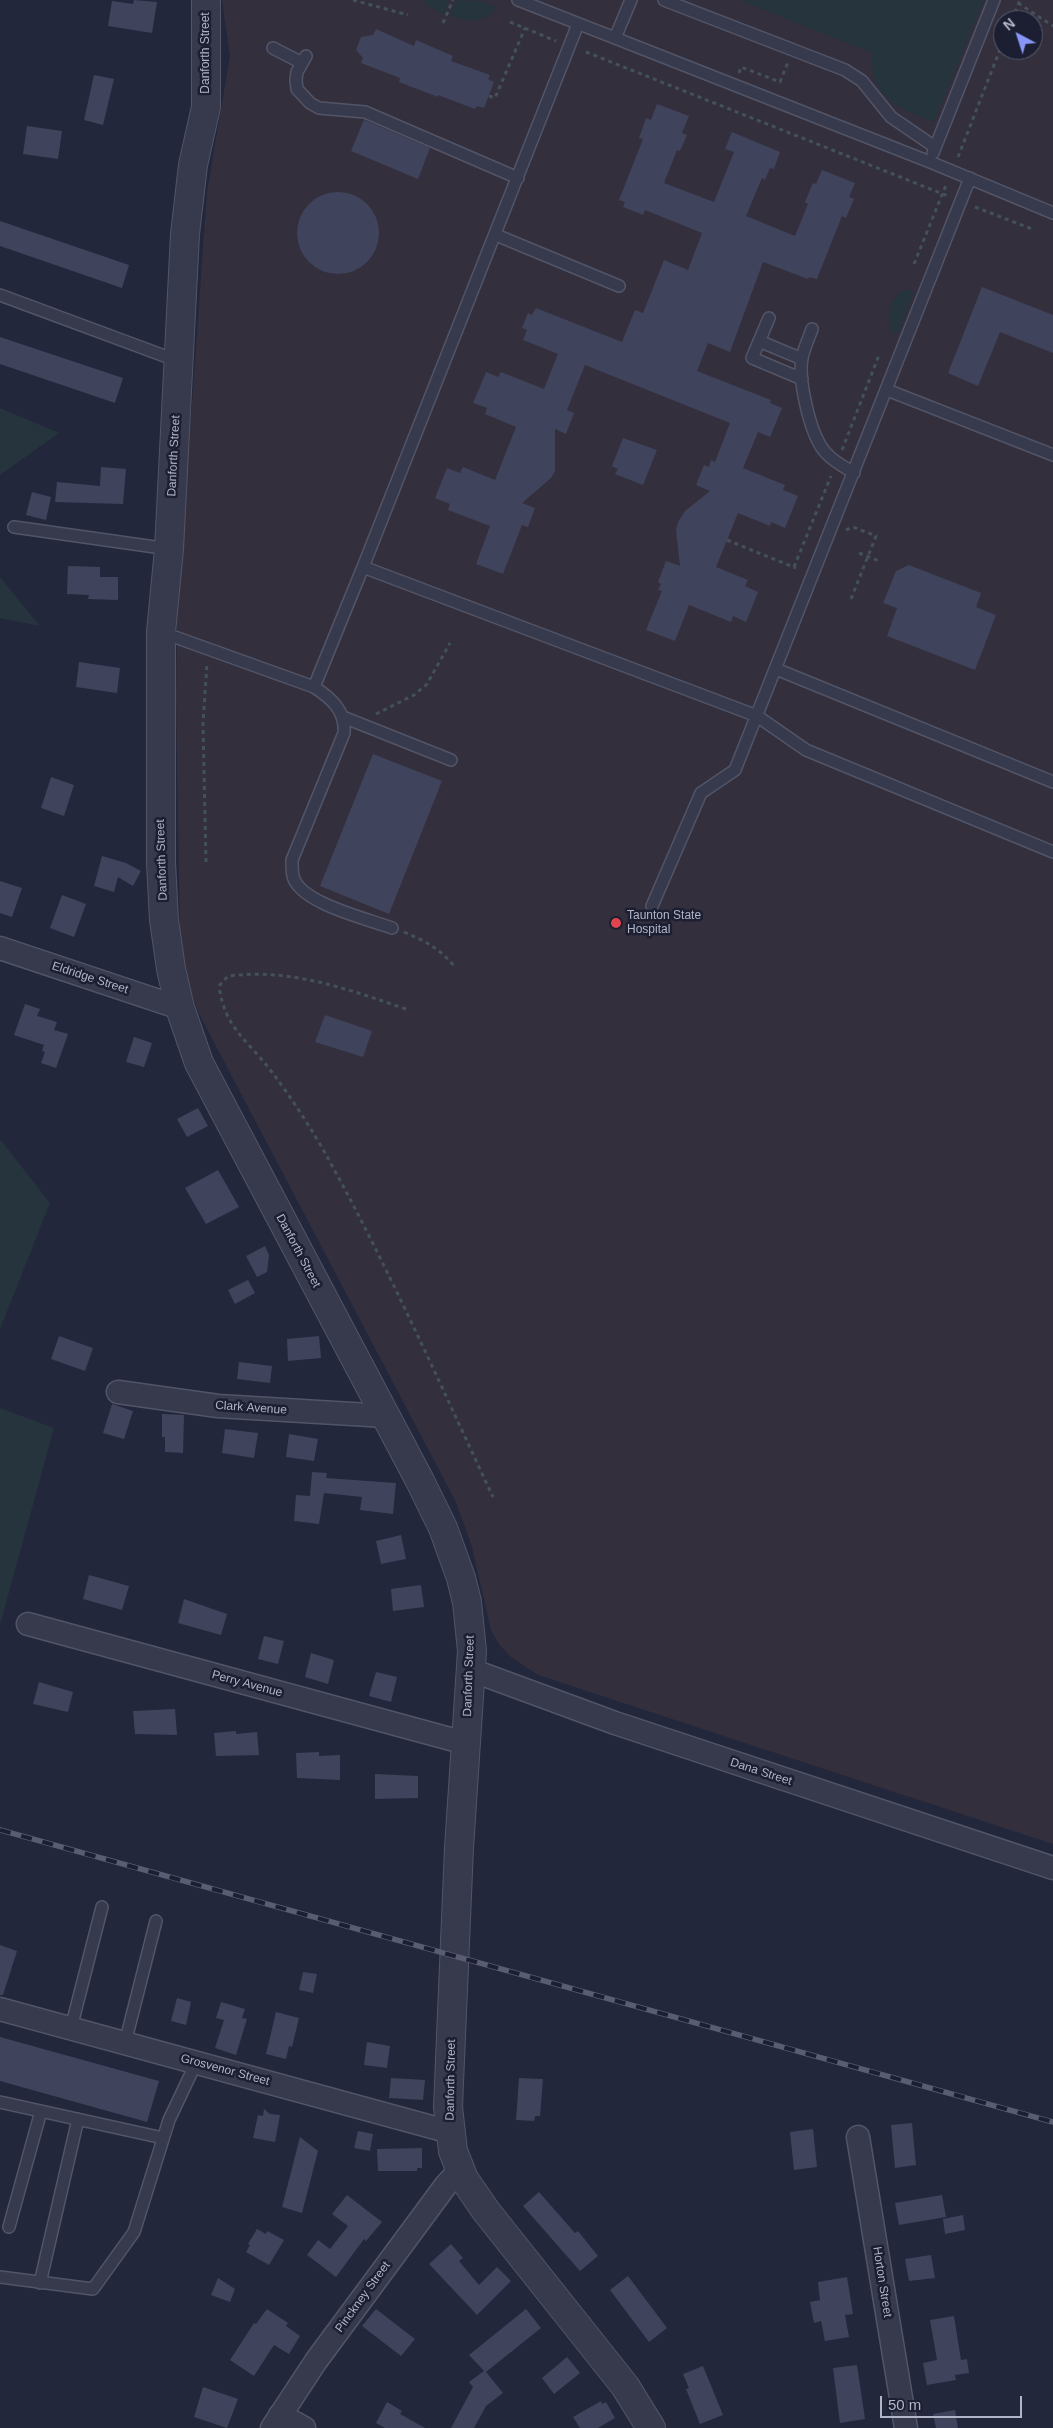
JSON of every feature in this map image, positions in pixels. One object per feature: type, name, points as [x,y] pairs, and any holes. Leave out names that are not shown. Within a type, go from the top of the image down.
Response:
[{"type":"street","name":"Danforth Street","points":[[206,0],[206,107],[190,188],[185,234],[169,549],[161,632],[161,863],[167,949],[180,1008],[192,1045],[207,1080],[432,1504],[461,1578],[470,1629],[471,1670],[465,1744],[448,2108],[450,2132],[460,2170],[486,2211],[625,2386],[651,2428]]},
{"type":"street","name":"Eldridge Street","points":[[0,948],[180,1008]]},
{"type":"street","name":"Clark Avenue","points":[[118,1392],[218,1406],[386,1416]]},
{"type":"street","name":"Perry Avenue","points":[[28,1624],[465,1744]]},
{"type":"street","name":"Dana Street","points":[[471,1670],[614,1723],[1053,1868]]},
{"type":"street","name":"Grosvenor Street","points":[[0,2009],[450,2132]]},
{"type":"street","name":"Horton Street","points":[[858,2136],[906,2428]]},
{"type":"street","name":"Pinckney Street","points":[[276,2421],[316,2361],[446,2184],[460,2170]]},
{"type":"street","points":[[276,2421],[304,2428]]},
{"type":"lane","points":[[518,0],[930,162],[1053,213]]},
{"type":"lane","points":[[615,38],[631,0]]},
{"type":"lane","points":[[664,0],[845,70],[862,81],[892,117],[936,147]]},
{"type":"lane","points":[[930,162],[994,0]]},
{"type":"lane","points":[[314,687],[496,235],[578,24]]},
{"type":"lane","points":[[273,48],[304,60],[297,72],[297,89],[310,103],[319,108],[365,112],[518,178]]},
{"type":"lane","points":[[652,906],[701,793],[734,770],[836,519],[970,178]]},
{"type":"lane","points":[[496,235],[619,286]]},
{"type":"lane","points":[[0,295],[179,361]]},
{"type":"lane","points":[[769,318],[752,358],[802,379]]},
{"type":"lane","points":[[812,329],[802,358],[802,379],[809,419],[814,435],[825,453],[854,473]]},
{"type":"lane","points":[[759,341],[802,358]]},
{"type":"lane","points":[[887,390],[1053,455]]},
{"type":"lane","points":[[14,527],[169,549]]},
{"type":"lane","points":[[363,567],[757,716],[806,750],[1053,852]]},
{"type":"lane","points":[[161,632],[314,687],[335,703],[343,717],[342,738],[292,860],[293,877],[302,890],[318,901],[392,928]]},
{"type":"lane","points":[[776,669],[1053,782]]},
{"type":"lane","points":[[343,717],[451,760]]},
{"type":"lane","points":[[71,2028],[102,1907]]},
{"type":"lane","points":[[125,2043],[156,1921]]},
{"type":"lane","points":[[0,2277],[93,2289],[134,2232],[169,2120],[196,2062]]},
{"type":"lane","points":[[0,2102],[164,2138]]},
{"type":"lane","points":[[9,2227],[41,2111]]},
{"type":"lane","points":[[40,2283],[78,2119]]},
{"type":"path","points":[[353,0],[408,15]]},
{"type":"path","points":[[443,23],[453,0]]},
{"type":"path","points":[[1019,2],[1053,26]]},
{"type":"path","points":[[510,22],[559,42]]},
{"type":"path","points":[[489,96],[495,98],[525,28]]},
{"type":"path","points":[[739,73],[742,67],[780,82],[792,50]]},
{"type":"path","points":[[586,52],[951,197]]},
{"type":"path","points":[[958,157],[996,60]]},
{"type":"path","points":[[725,108],[729,99]]},
{"type":"path","points":[[914,264],[946,185]]},
{"type":"path","points":[[970,204],[1032,229]]},
{"type":"path","points":[[836,519],[847,530],[853,528],[876,536],[851,599]]},
{"type":"path","points":[[727,540],[813,575]]},
{"type":"path","points":[[859,553],[879,561]]},
{"type":"path","points":[[359,723],[422,690],[432,677],[450,643]]},
{"type":"path","points":[[206,862],[203,724],[208,648]]},
{"type":"path","points":[[392,928],[430,943],[455,967]]},
{"type":"path","points":[[406,1009],[339,986],[281,974],[228,976],[219,986],[221,1002],[234,1029],[271,1070],[328,1158],[405,1310],[493,1497]]},
{"type":"shaded area","name":"Taunton State Hospital","points":[[222,0],[1053,0],[1053,1844],[538,1675],[511,1657],[499,1644],[491,1630],[472,1547],[456,1502],[198,1012],[186,977],[180,937],[176,699],[177,615],[207,192],[230,56]]},
{"type":"shaded area","points":[[423,0],[449,0],[444,14],[430,7]]},
{"type":"shaded area","points":[[456,0],[488,3],[496,8],[480,20],[461,20],[449,16]]},
{"type":"shaded area","points":[[739,0],[984,0],[934,122],[896,105],[882,92],[872,71],[872,53]]},
{"type":"shaded area","points":[[906,290],[914,292],[899,332],[895,334],[890,330],[889,312],[896,297]]},
{"type":"shaded area","points":[[0,408],[59,433],[0,475]]},
{"type":"shaded area","points":[[0,577],[40,626],[0,618]]},
{"type":"shaded area","points":[[0,1139],[50,1203],[0,1329]]},
{"type":"shaded area","points":[[0,1408],[54,1428],[0,1625]]},
{"type":"building","points":[[134,0],[157,2],[152,33],[108,26],[112,1],[133,4]]},
{"type":"building","points":[[376,29],[414,46],[416,40],[453,56],[451,61],[490,75],[488,79],[494,82],[484,108],[477,106],[475,109],[438,95],[438,97],[399,82],[400,78],[361,63],[363,58],[356,50],[361,37],[373,35]]},
{"type":"building","points":[[94,75],[114,79],[103,125],[84,120]]},
{"type":"building","points":[[657,104],[689,116],[682,133],[687,135],[680,151],[677,150],[664,183],[714,202],[734,152],[725,149],[732,132],[780,152],[774,169],[770,168],[765,180],[762,178],[746,216],[795,236],[808,204],[805,202],[813,183],[816,184],[822,170],[855,183],[849,197],[854,199],[846,218],[842,216],[817,279],[809,277],[808,279],[763,262],[730,352],[708,343],[697,371],[771,400],[770,403],[782,408],[770,437],[758,432],[743,468],[785,485],[783,490],[798,496],[785,528],[771,522],[770,526],[738,513],[716,567],[748,580],[745,586],[758,592],[746,622],[733,616],[731,622],[689,605],[675,641],[646,630],[662,591],[658,590],[661,584],[658,582],[666,561],[680,566],[676,530],[678,522],[685,511],[710,491],[696,485],[704,465],[709,467],[711,460],[715,462],[730,423],[585,365],[567,410],[574,413],[566,434],[555,429],[555,471],[551,478],[522,503],[535,508],[528,527],[522,525],[503,574],[476,564],[490,526],[448,510],[450,504],[435,498],[447,468],[460,473],[463,467],[495,480],[516,427],[485,414],[487,408],[473,403],[486,372],[498,377],[501,372],[544,389],[558,354],[523,340],[527,330],[522,328],[528,313],[532,315],[536,308],[622,342],[635,310],[643,313],[664,260],[688,270],[702,233],[645,210],[643,215],[623,207],[625,202],[619,200],[643,139],[639,138],[646,118],[651,120]]},
{"type":"building","points":[[364,120],[430,148],[418,179],[351,151]]},
{"type":"building","points":[[27,126],[62,131],[58,159],[23,154]]},
{"type":"building","points":[[338,192],[354,195],[367,204],[376,217],[379,233],[376,249],[367,262],[354,271],[338,274],[322,271],[309,262],[300,249],[297,233],[300,217],[309,204],[322,195]]},
{"type":"building","points":[[0,221],[129,265],[122,288],[0,246]]},
{"type":"building","points":[[982,287],[1053,315],[1053,353],[1000,332],[978,386],[948,373]]},
{"type":"building","points":[[0,337],[123,378],[115,403],[0,364]]},
{"type":"building","points":[[623,438],[657,450],[643,485],[615,474],[618,469],[612,466]]},
{"type":"building","points":[[101,467],[126,469],[123,504],[55,502],[57,482],[100,486]]},
{"type":"building","points":[[32,492],[51,497],[46,520],[26,515]]},
{"type":"building","points":[[909,565],[981,593],[976,607],[996,615],[975,670],[887,636],[897,608],[883,603],[896,571]]},
{"type":"building","points":[[68,566],[100,567],[100,577],[118,577],[118,600],[88,599],[89,595],[67,594]]},
{"type":"building","points":[[79,662],[120,668],[117,693],[76,687]]},
{"type":"building","points":[[373,754],[442,781],[389,914],[320,886]]},
{"type":"building","points":[[51,777],[74,785],[64,816],[41,808]]},
{"type":"building","points":[[102,856],[126,863],[141,871],[133,886],[118,877],[114,892],[94,886]]},
{"type":"building","points":[[0,881],[22,888],[12,917],[0,913]]},
{"type":"building","points":[[62,895],[86,904],[74,937],[50,928]]},
{"type":"building","points":[[25,1004],[40,1009],[37,1016],[57,1022],[54,1030],[68,1034],[56,1068],[41,1063],[45,1052],[42,1051],[44,1045],[14,1035]]},
{"type":"building","points":[[325,1015],[372,1031],[363,1057],[315,1042]]},
{"type":"building","points":[[134,1037],[152,1043],[144,1067],[126,1062]]},
{"type":"building","points":[[198,1108],[208,1126],[187,1137],[177,1119]]},
{"type":"building","points":[[218,1170],[239,1207],[206,1224],[185,1188]]},
{"type":"building","points":[[265,1246],[269,1255],[267,1272],[257,1277],[246,1256]]},
{"type":"building","points":[[248,1280],[255,1293],[235,1304],[228,1290]]},
{"type":"building","points":[[59,1336],[93,1348],[85,1371],[51,1359]]},
{"type":"building","points":[[319,1336],[321,1358],[288,1361],[287,1339]]},
{"type":"building","points":[[239,1362],[272,1366],[270,1383],[237,1379]]},
{"type":"building","points":[[112,1404],[133,1411],[124,1439],[103,1433]]},
{"type":"building","points":[[162,1414],[184,1415],[183,1453],[165,1452],[165,1437],[162,1437]]},
{"type":"building","points":[[225,1429],[258,1433],[254,1458],[222,1453]]},
{"type":"building","points":[[289,1434],[318,1439],[314,1461],[286,1457]]},
{"type":"building","points":[[312,1472],[327,1473],[326,1478],[396,1483],[393,1514],[360,1510],[362,1497],[324,1493],[319,1524],[294,1521],[296,1495],[310,1496]]},
{"type":"building","points":[[401,1535],[406,1559],[381,1564],[376,1541]]},
{"type":"building","points":[[89,1575],[129,1586],[122,1610],[83,1599]]},
{"type":"building","points":[[421,1585],[424,1607],[393,1611],[391,1589]]},
{"type":"building","points":[[184,1599],[227,1614],[221,1635],[178,1623]]},
{"type":"building","points":[[264,1636],[284,1641],[278,1664],[258,1659]]},
{"type":"building","points":[[311,1653],[334,1660],[328,1684],[305,1677]]},
{"type":"building","points":[[376,1672],[397,1677],[391,1702],[369,1696]]},
{"type":"building","points":[[39,1682],[73,1692],[68,1712],[33,1704]]},
{"type":"building","points":[[175,1709],[177,1735],[135,1734],[133,1711]]},
{"type":"building","points":[[236,1731],[236,1734],[257,1732],[259,1755],[216,1756],[214,1733]]},
{"type":"building","points":[[319,1752],[319,1756],[340,1755],[340,1780],[297,1778],[296,1753]]},
{"type":"building","points":[[375,1774],[418,1776],[418,1798],[375,1799]]},
{"type":"building","points":[[0,1945],[17,1951],[3,1995],[0,1995]]},
{"type":"building","points":[[303,1972],[317,1974],[313,1993],[299,1990]]},
{"type":"building","points":[[177,1998],[191,2002],[186,2025],[171,2021]]},
{"type":"building","points":[[221,2002],[245,2009],[242,2018],[247,2019],[236,2055],[215,2048],[224,2020],[216,2018]]},
{"type":"building","points":[[276,2012],[299,2018],[292,2047],[289,2046],[286,2059],[266,2054]]},
{"type":"building","points":[[0,2037],[159,2081],[147,2122],[0,2081]]},
{"type":"building","points":[[367,2042],[390,2046],[387,2068],[364,2065]]},
{"type":"building","points":[[391,2078],[425,2080],[423,2100],[389,2098]]},
{"type":"building","points":[[519,2078],[543,2079],[540,2116],[535,2116],[534,2121],[516,2120]]},
{"type":"building","points":[[264,2109],[270,2114],[280,2115],[275,2142],[253,2138],[258,2115],[263,2116]]},
{"type":"building","points":[[912,2123],[916,2165],[895,2168],[891,2125]]},
{"type":"building","points":[[813,2129],[817,2167],[794,2170],[790,2132]]},
{"type":"building","points":[[358,2131],[373,2134],[370,2151],[354,2148]]},
{"type":"building","points":[[300,2137],[318,2151],[302,2213],[282,2207]]},
{"type":"building","points":[[422,2148],[422,2168],[417,2168],[417,2171],[378,2171],[377,2149]]},
{"type":"building","points":[[539,2192],[575,2233],[578,2231],[598,2256],[580,2271],[523,2206]]},
{"type":"building","points":[[347,2195],[382,2222],[366,2241],[364,2239],[336,2277],[307,2255],[318,2240],[330,2249],[348,2226],[332,2214]]},
{"type":"building","points":[[942,2195],[946,2217],[899,2225],[895,2203]]},
{"type":"building","points":[[963,2215],[965,2230],[945,2234],[943,2219]]},
{"type":"building","points":[[257,2229],[266,2234],[267,2231],[284,2240],[269,2265],[246,2252],[250,2245],[248,2244]]},
{"type":"building","points":[[451,2244],[463,2258],[459,2261],[479,2285],[497,2267],[511,2281],[477,2315],[429,2264]]},
{"type":"building","points":[[931,2255],[935,2278],[909,2281],[905,2259]]},
{"type":"building","points":[[628,2276],[667,2328],[649,2342],[610,2290]]},
{"type":"building","points":[[847,2277],[853,2314],[845,2315],[849,2337],[825,2341],[821,2321],[814,2323],[810,2302],[820,2300],[818,2282]]},
{"type":"building","points":[[218,2278],[235,2289],[230,2302],[211,2295]]},
{"type":"building","points":[[267,2309],[288,2323],[286,2326],[300,2336],[289,2354],[274,2345],[254,2376],[230,2360],[254,2323],[256,2324]]},
{"type":"building","points":[[376,2309],[415,2339],[401,2356],[362,2326]]},
{"type":"building","points":[[526,2309],[541,2328],[486,2372],[503,2393],[486,2406],[474,2428],[451,2428],[473,2387],[469,2382],[484,2371],[469,2355]]},
{"type":"building","points":[[954,2316],[961,2360],[967,2359],[969,2373],[955,2375],[956,2380],[927,2385],[923,2363],[937,2360],[930,2320]]},
{"type":"building","points":[[567,2357],[580,2373],[554,2394],[542,2378]]},
{"type":"building","points":[[857,2365],[865,2419],[840,2423],[833,2368]]},
{"type":"building","points":[[703,2366],[723,2415],[700,2424],[686,2389],[689,2388],[683,2374]]},
{"type":"building","points":[[203,2387],[238,2399],[227,2428],[194,2417]]},
{"type":"building","points":[[601,2401],[602,2404],[606,2402],[615,2418],[598,2428],[580,2428],[573,2417]]},
{"type":"building","points":[[387,2402],[402,2411],[400,2414],[425,2428],[385,2428],[376,2423]]},
{"type":"building","points":[[955,2410],[958,2428],[936,2428],[933,2414]]},
{"type":"railway","points":[[0,1830],[1053,2122]]},
{"type":"place","name":"Taunton State Hospital","points":[[616,923]]}]
